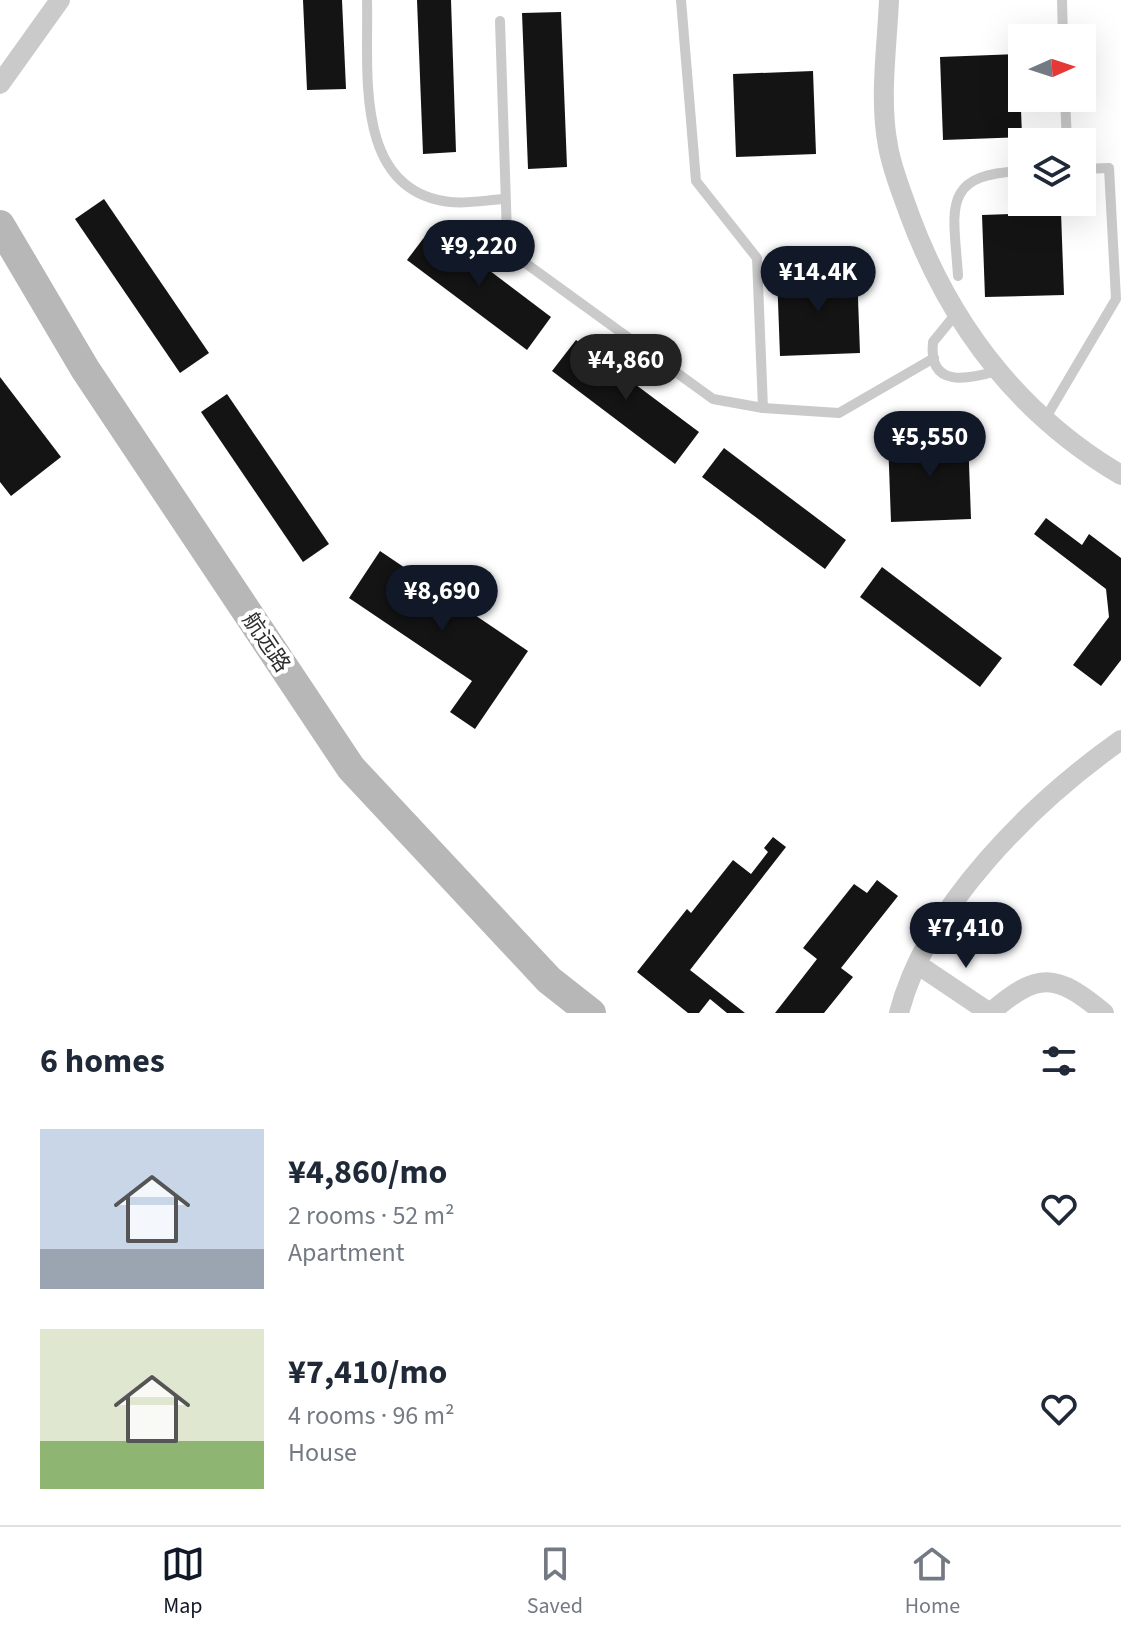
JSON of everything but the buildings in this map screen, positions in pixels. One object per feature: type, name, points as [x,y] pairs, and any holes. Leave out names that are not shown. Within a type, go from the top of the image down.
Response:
[{"type":"street","points":[[0,84],[60,0]]},
{"type":"street","points":[[889,0],[884,106],[888,146],[924,252],[955,315],[997,371],[1045,419],[1121,475]]},
{"type":"street","name":"航远路","points":[[0,225],[85,369],[351,768],[549,980],[591,1013]]},
{"type":"street","points":[[899,1013],[907,980],[972,875],[1074,773],[1121,740]]},
{"type":"street","points":[[917,964],[990,1013],[1017,989],[1041,982],[1071,988],[1104,1013]]},
{"type":"lane","points":[[367,0],[370,119],[383,158],[402,180],[438,199],[505,199]]},
{"type":"lane","points":[[681,0],[696,181],[757,258],[763,408]]},
{"type":"lane","points":[[1062,0],[1063,24]]},
{"type":"lane","points":[[500,21],[507,235],[517,257],[713,399],[763,408],[839,413],[934,358]]},
{"type":"lane","points":[[1045,419],[1116,299],[1116,191],[1109,168],[1096,168]]},
{"type":"lane","points":[[958,276],[954,212],[960,194],[979,176],[1008,173]]},
{"type":"lane","points":[[955,315],[937,334],[934,358],[944,373],[960,380],[997,371]]}]
